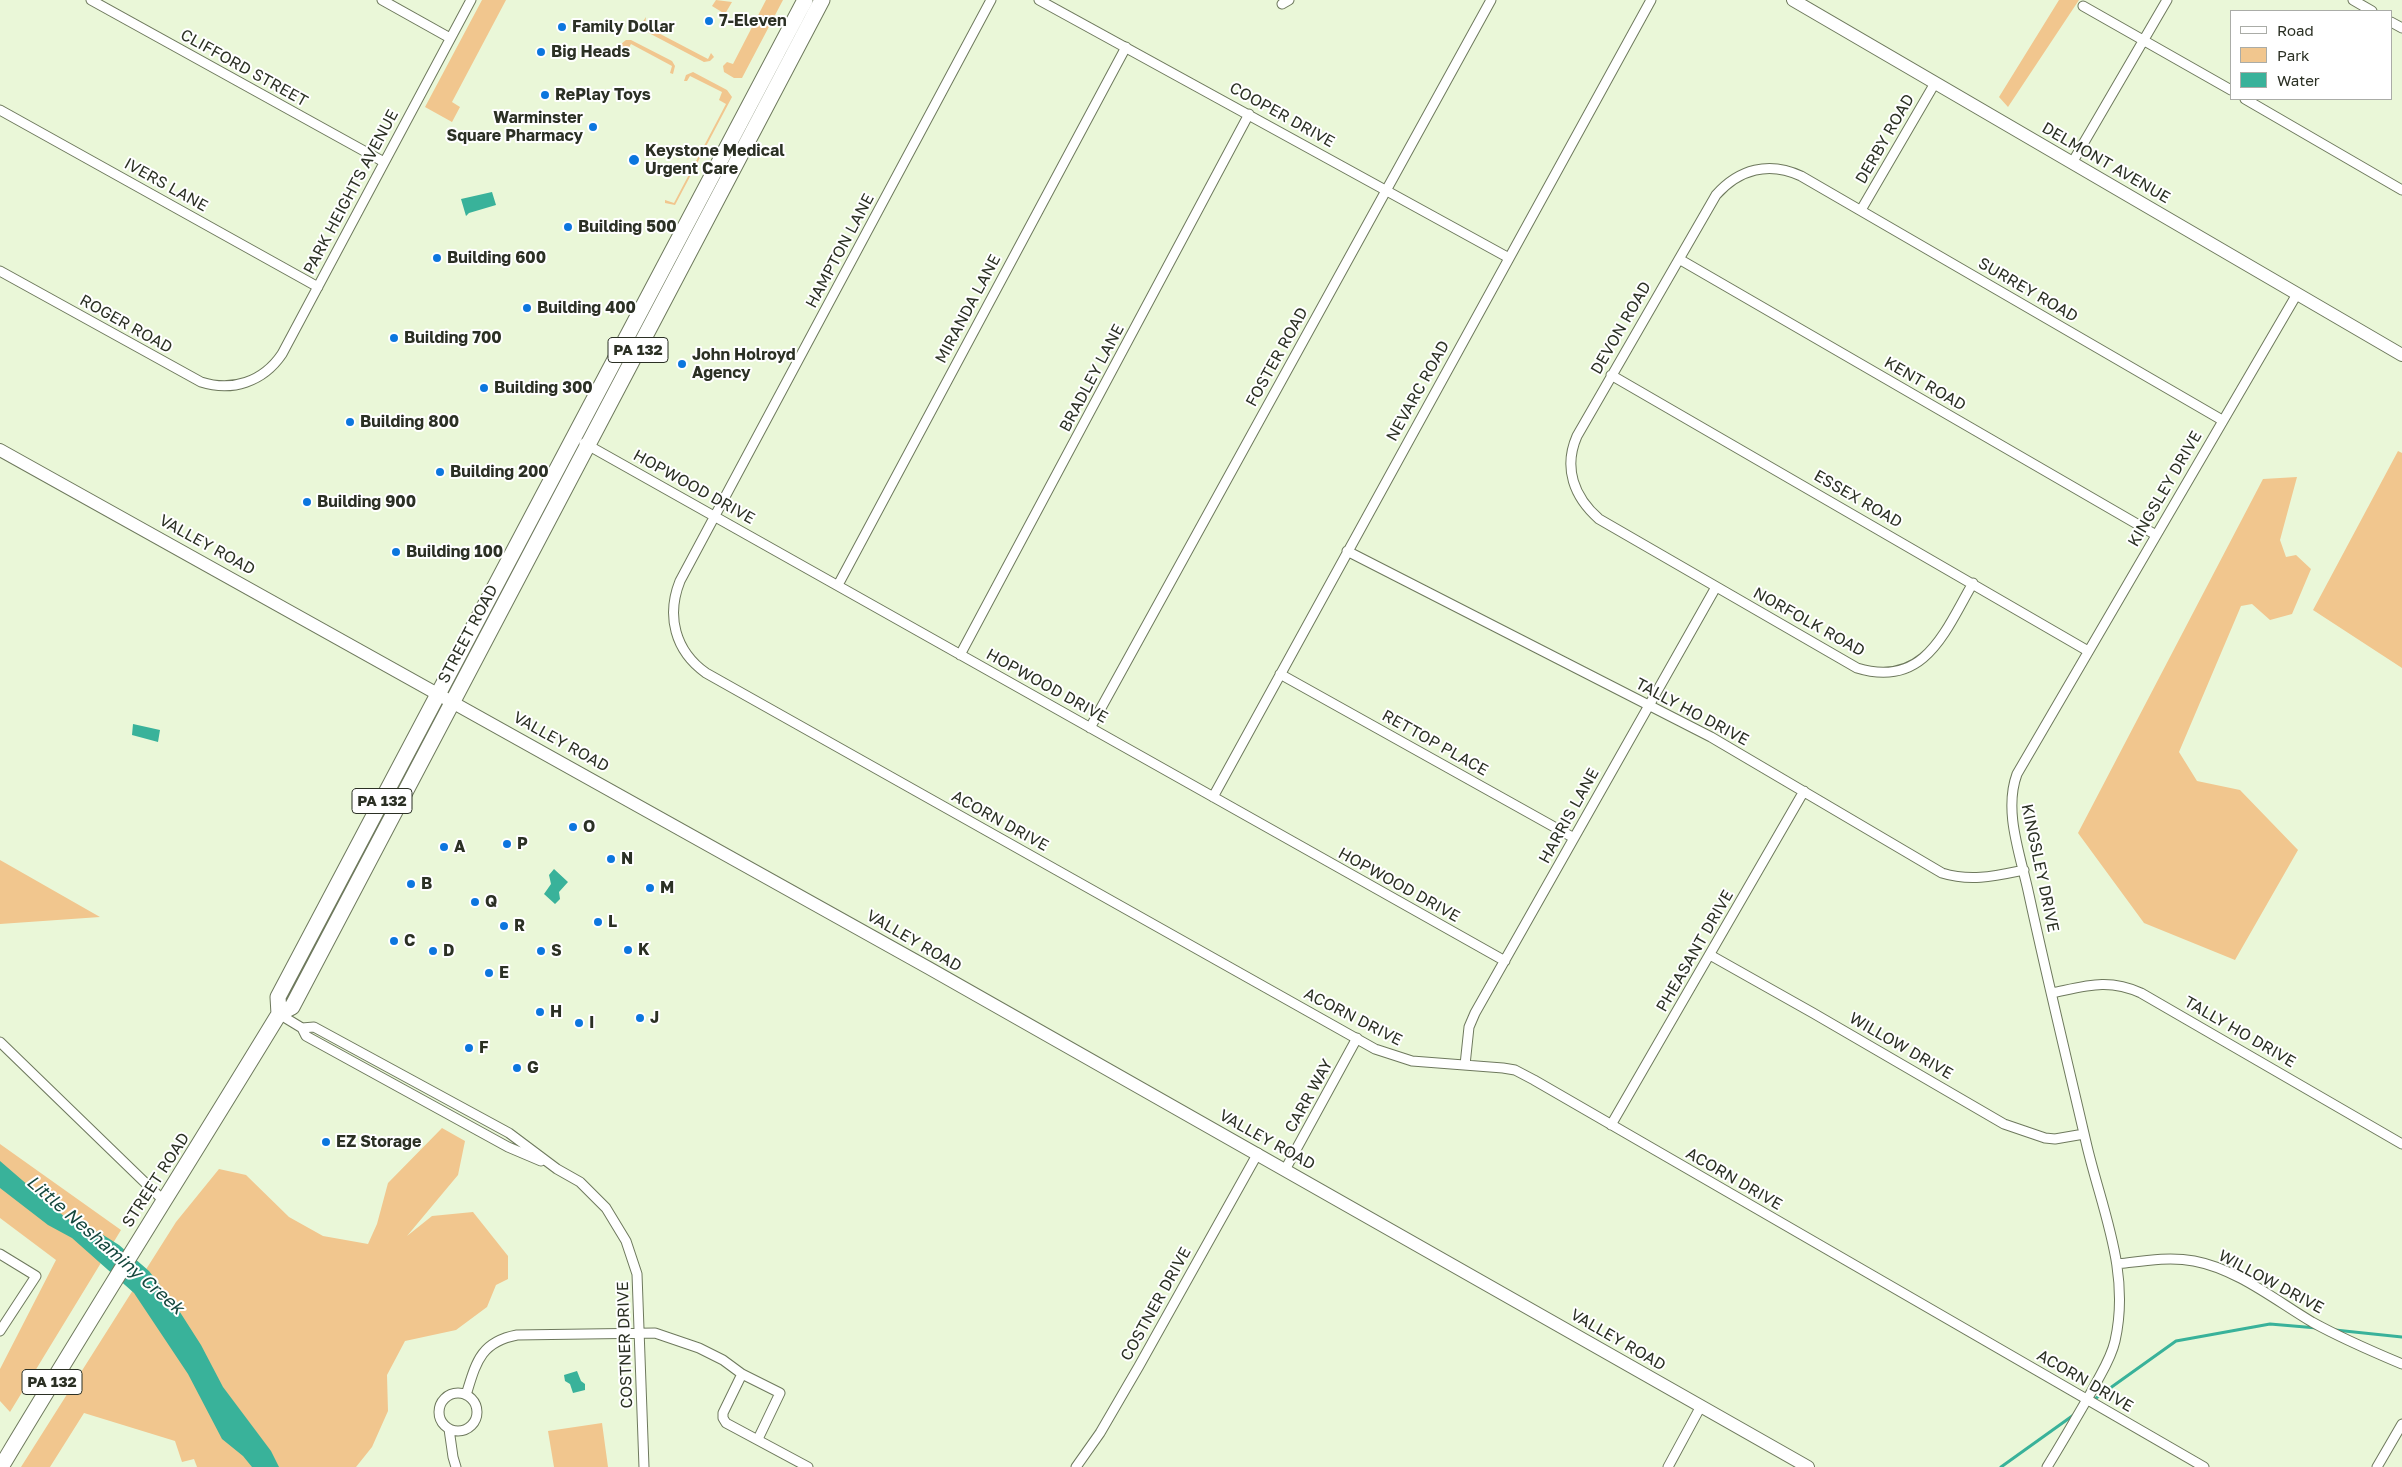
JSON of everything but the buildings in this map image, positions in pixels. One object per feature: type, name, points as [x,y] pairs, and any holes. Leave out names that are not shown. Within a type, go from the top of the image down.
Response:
[{"type":"main road","name":"STREET ROAD","points":[[279,1014],[278,997],[805,0]]},
{"type":"main road","name":"STREET ROAD","points":[[1,1467],[103,1297],[279,1014],[292,1007],[822,0]]},
{"type":"street","name":"CLIFFORD STREET","points":[[91,0],[384,162]]},
{"type":"street","points":[[382,0],[450,38]]},
{"type":"street","name":"PARK HEIGHTS AVENUE","points":[[243,384],[260,376],[277,361],[470,0]]},
{"type":"street","name":"HAMPTON LANE","points":[[715,517],[991,0]]},
{"type":"street","name":"COOPER DRIVE","points":[[1039,0],[1509,258]]},
{"type":"street","name":"FOSTER ROAD","points":[[1090,728],[1490,0]]},
{"type":"street","name":"NEVARC ROAD","points":[[1212,797],[1650,0]]},
{"type":"street","name":"DELMONT AVENUE","points":[[1793,0],[2402,355]]},
{"type":"street","points":[[2072,163],[2167,0]]},
{"type":"street","points":[[2353,0],[2370,10]]},
{"type":"street","points":[[2083,6],[2230,89]]},
{"type":"street","name":"MIRANDA LANE","points":[[838,586],[1126,47]]},
{"type":"street","name":"DERBY ROAD","points":[[1861,210],[1935,83]]},
{"type":"street","points":[[2247,100],[2402,190]]},
{"type":"street","name":"IVERS LANE","points":[[0,110],[318,287]]},
{"type":"street","name":"BRADLEY LANE","points":[[960,655],[1249,114]]},
{"type":"street","name":"DEVON ROAD","points":[[1658,553],[1599,518],[1588,509],[1575,490],[1571,476],[1570,464],[1574,442],[1716,195],[1735,177],[1756,169],[1780,168],[1818,185]]},
{"type":"street","name":"SURREY ROAD","points":[[1818,185],[2222,420]]},
{"type":"street","name":"KENT ROAD","points":[[1678,259],[2156,535]]},
{"type":"street","name":"ROGER ROAD","points":[[0,271],[201,382],[222,387],[243,384]]},
{"type":"street","name":"KINGSLEY DRIVE","points":[[2047,1467],[2105,1367],[2115,1341],[2120,1301],[2118,1264],[2112,1235],[2084,1134],[2011,812],[2014,783],[2088,651],[2297,294]]},
{"type":"street","name":"ESSEX ROAD","points":[[1612,374],[2088,651]]},
{"type":"street","name":"HOPWOOD DRIVE","points":[[574,436],[1505,961]]},
{"type":"street","name":"VALLEY ROAD","points":[[0,450],[454,700],[1286,1168],[1808,1467]]},
{"type":"street","name":"ACORN DRIVE","points":[[715,517],[680,581],[674,601],[674,625],[678,639],[691,660],[698,667],[1357,1038],[1397,1057],[1428,1062],[1515,1070],[2204,1467]]},
{"type":"street","name":"TALLY HO DRIVE","points":[[1347,551],[1711,738],[1942,873],[1957,878],[1977,879],[2024,870]]},
{"type":"street","name":"NORFOLK ROAD","points":[[1658,553],[1857,668],[1884,673],[1902,670],[1926,657],[1935,647],[1973,583]]},
{"type":"street","name":"HARRIS LANE","points":[[1464,1065],[1469,1027],[1716,587]]},
{"type":"street","name":"RETTOP PLACE","points":[[1280,674],[1574,838]]},
{"type":"street","name":"PHEASANT DRIVE","points":[[1611,1126],[1804,791]]},
{"type":"street","name":"WILLOW DRIVE","points":[[1710,956],[1822,1018],[2009,1127],[2045,1138],[2064,1138],[2084,1134]]},
{"type":"street","name":"TALLY HO DRIVE","points":[[2052,993],[2092,984],[2107,983],[2127,986],[2402,1144]]},
{"type":"street","name":"COSTNER DRIVE","points":[[279,1014],[302,1028],[306,1036],[508,1147],[553,1166]]},
{"type":"street","name":"COSTNER DRIVE","points":[[302,1028],[314,1027],[510,1133],[553,1166],[580,1182],[599,1201],[626,1241],[637,1274],[644,1467]]},
{"type":"street","name":"CARR WAY","points":[[1286,1168],[1357,1038]]},
{"type":"street","points":[[0,1042],[164,1201]]},
{"type":"street","name":"COSTNER DRIVE","points":[[1076,1467],[1100,1433],[1135,1373],[1258,1153]]},
{"type":"street","points":[[0,1254],[36,1276],[0,1331]]},
{"type":"street","name":"WILLOW DRIVE","points":[[2118,1264],[2171,1259],[2202,1262],[2227,1272],[2312,1322],[2364,1348],[2402,1364]]},
{"type":"street","points":[[466,1395],[474,1368],[482,1352],[504,1337],[517,1335],[640,1332],[668,1336],[699,1348],[723,1360],[742,1374],[780,1392],[758,1439]]},
{"type":"street","points":[[742,1374],[723,1413],[726,1423],[808,1467]]},
{"type":"street","points":[[458,1393],[466,1395],[473,1401],[476,1408],[476,1417],[466,1429],[458,1431],[450,1429],[443,1424],[439,1416],[439,1408],[443,1400],[450,1395],[458,1393]]},
{"type":"street","points":[[1668,1467],[1701,1406]]},
{"type":"street","points":[[2377,1467],[2402,1424]]},
{"type":"street","points":[[450,1429],[456,1467]]},
{"type":"green space","points":[[482,0],[506,0],[452,102],[460,107],[452,122],[425,107]]},
{"type":"green space","points":[[716,0],[732,2],[725,14],[712,6]]},
{"type":"green space","points":[[766,0],[783,0],[742,78],[734,78],[724,72],[723,66],[727,62],[733,64]]},
{"type":"green space","points":[[2059,0],[2079,0],[2008,107],[1999,97]]},
{"type":"green space","points":[[646,17],[645,26],[708,59],[711,53],[714,57],[710,61],[704,62],[645,31],[642,23]]},
{"type":"green space","points":[[626,40],[631,40],[672,61],[675,66],[673,74],[670,73],[672,66],[631,44],[628,49],[623,49],[621,44]]},
{"type":"green space","points":[[693,72],[727,90],[732,97],[675,205],[665,203],[665,200],[674,203],[726,104],[719,100],[722,92],[690,76],[687,81],[684,81],[686,75]]},
{"type":"green space","points":[[2398,451],[2402,453],[2402,668],[2313,610]]},
{"type":"green space","points":[[2297,477],[2280,540],[2286,557],[2296,555],[2311,569],[2292,614],[2270,620],[2252,604],[2241,606],[2179,752],[2197,781],[2240,790],[2298,850],[2235,960],[2144,923],[2078,833],[2263,479]]},
{"type":"green space","points":[[0,860],[100,917],[0,924]]},
{"type":"green space","points":[[442,1128],[465,1141],[458,1175],[407,1236],[432,1216],[473,1212],[508,1256],[508,1279],[496,1285],[487,1307],[456,1330],[405,1341],[387,1375],[388,1411],[372,1447],[356,1467],[197,1467],[194,1459],[182,1462],[175,1441],[84,1413],[50,1467],[21,1467],[176,1222],[219,1169],[246,1175],[289,1217],[323,1236],[368,1244],[377,1224],[388,1183]]},
{"type":"green space","points":[[0,1144],[121,1230],[10,1412],[0,1401],[0,1369],[56,1260],[0,1218]]},
{"type":"green space","points":[[602,1423],[608,1467],[554,1467],[548,1431]]},
{"type":"water","points":[[492,192],[496,205],[469,213],[466,216],[461,199]]},
{"type":"water","points":[[133,724],[160,730],[158,742],[132,735]]},
{"type":"water","points":[[554,869],[568,882],[559,892],[560,899],[555,904],[544,894],[551,884],[549,875]]},
{"type":"water","name":"Little Neshaminy Creek","points":[[0,1161],[66,1218],[100,1233],[119,1245],[149,1271],[178,1309],[201,1345],[223,1387],[271,1451],[279,1467],[252,1467],[243,1456],[222,1439],[188,1374],[134,1293],[72,1238],[48,1225],[0,1188]]},
{"type":"water","points":[[577,1371],[581,1381],[585,1384],[585,1390],[573,1393],[570,1384],[565,1381],[564,1375]]},
{"type":"waterway","points":[[2092,1401],[2176,1341],[2270,1324],[2317,1328]]},
{"type":"waterway","points":[[2335,1330],[2402,1337]]},
{"type":"waterway","points":[[2001,1467],[2075,1414]]},
{"type":"place","name":"7-Eleven","points":[[709,21]]},
{"type":"place","name":"Family Dollar","points":[[562,27]]},
{"type":"place","name":"Big Heads","points":[[541,52]]},
{"type":"place","name":"RePlay Toys","points":[[545,95]]},
{"type":"place","name":"Warminster Square Pharmacy","points":[[593,127]]},
{"type":"place","name":"Keystone Medical Urgent Care","points":[[634,160]]},
{"type":"place","name":"Building 500","points":[[568,227]]},
{"type":"place","name":"Building 600","points":[[437,258]]},
{"type":"place","name":"Building 400","points":[[527,308]]},
{"type":"place","name":"Building 700","points":[[394,338]]},
{"type":"place","name":"John Holroyd Agency","points":[[682,364]]},
{"type":"place","name":"Building 300","points":[[484,388]]},
{"type":"place","name":"Building 800","points":[[350,422]]},
{"type":"place","name":"Building 200","points":[[440,472]]},
{"type":"place","name":"Building 900","points":[[307,502]]},
{"type":"place","name":"Building 100","points":[[396,552]]},
{"type":"place","name":"O","points":[[573,827]]},
{"type":"place","name":"P","points":[[507,844]]},
{"type":"place","name":"A","points":[[444,847]]},
{"type":"place","name":"N","points":[[611,859]]},
{"type":"place","name":"B","points":[[411,884]]},
{"type":"place","name":"M","points":[[650,888]]},
{"type":"place","name":"Q","points":[[475,902]]},
{"type":"place","name":"L","points":[[598,922]]},
{"type":"place","name":"R","points":[[504,926]]},
{"type":"place","name":"C","points":[[394,941]]},
{"type":"place","name":"K","points":[[628,950]]},
{"type":"place","name":"D","points":[[433,951]]},
{"type":"place","name":"S","points":[[541,951]]},
{"type":"place","name":"E","points":[[489,973]]},
{"type":"place","name":"H","points":[[540,1012]]},
{"type":"place","name":"J","points":[[640,1018]]},
{"type":"place","name":"I","points":[[579,1023]]},
{"type":"place","name":"F","points":[[469,1048]]},
{"type":"place","name":"G","points":[[517,1068]]},
{"type":"place","name":"EZ Storage","points":[[326,1142]]}]
